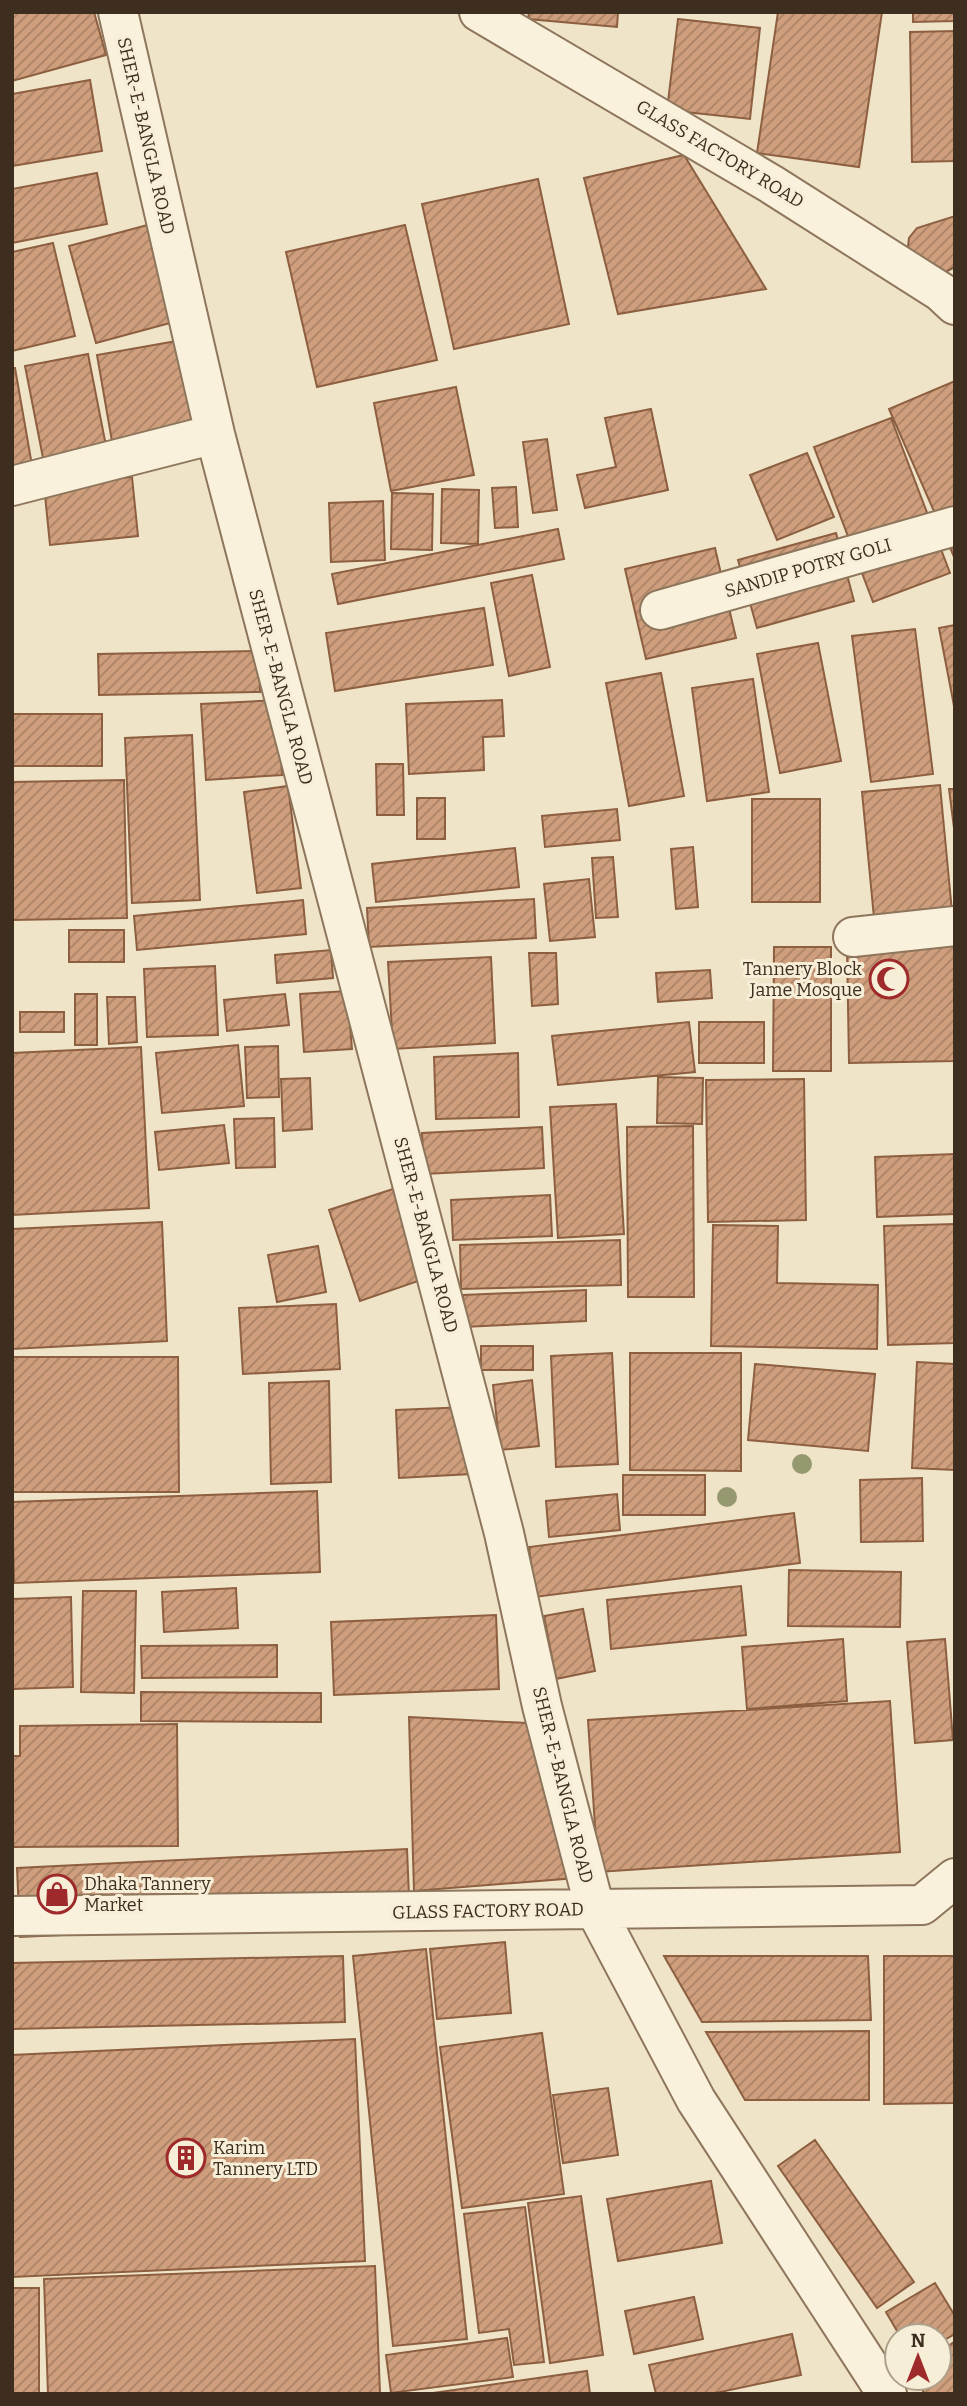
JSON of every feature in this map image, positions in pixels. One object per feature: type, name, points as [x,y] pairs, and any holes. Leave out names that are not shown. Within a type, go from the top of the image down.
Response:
[{"type":"street","name":"SHER-E-BANGLA ROAD","points":[[118,12],[215,434],[504,1533],[542,1706],[595,1909],[696,2100],[887,2394]]},
{"type":"street","name":"GLASS FACTORY ROAD","points":[[480,12],[771,184],[950,295]]},
{"type":"street","points":[[12,486],[215,434]]},
{"type":"street","name":"SANDIP POTRY GOLI","points":[[660,610],[955,526]]},
{"type":"street","points":[[853,937],[955,926]]},
{"type":"street","name":"GLASS FACTORY ROAD","points":[[12,1916],[922,1905],[955,1878]]},
{"type":"building","points":[[12,12],[94,12],[106,55],[12,81]]},
{"type":"building","points":[[529,12],[618,12],[617,27],[528,19]]},
{"type":"building","points":[[778,12],[882,12],[859,167],[757,153]]},
{"type":"building","points":[[913,12],[955,12],[955,21],[913,22]]},
{"type":"building","points":[[678,19],[760,28],[750,119],[667,110]]},
{"type":"building","points":[[955,31],[955,161],[912,162],[910,32]]},
{"type":"building","points":[[90,80],[102,151],[12,166],[12,94]]},
{"type":"building","points":[[684,155],[766,289],[618,314],[584,178]]},
{"type":"building","points":[[97,173],[107,224],[12,243],[12,189]]},
{"type":"building","points":[[538,179],[569,324],[454,349],[422,204]]},
{"type":"building","points":[[955,216],[955,267],[942,274],[913,255],[908,247],[909,238],[917,228]]},
{"type":"building","points":[[155,223],[181,320],[96,343],[69,246]]},
{"type":"building","points":[[405,225],[437,360],[317,387],[286,252]]},
{"type":"building","points":[[53,243],[75,336],[12,351],[12,252]]},
{"type":"building","points":[[188,339],[205,431],[113,447],[97,355]]},
{"type":"building","points":[[88,354],[107,451],[44,463],[25,366]]},
{"type":"building","points":[[12,368],[15,368],[33,471],[12,474]]},
{"type":"building","points":[[955,381],[955,559],[889,409]]},
{"type":"building","points":[[456,387],[474,475],[391,491],[374,403]]},
{"type":"building","points":[[651,409],[668,490],[585,508],[577,475],[616,467],[605,418]]},
{"type":"building","points":[[891,418],[950,573],[873,602],[814,447]]},
{"type":"building","points":[[547,439],[557,510],[533,513],[523,442]]},
{"type":"building","points":[[807,453],[834,517],[777,540],[750,475]]},
{"type":"building","points":[[132,477],[138,536],[50,545],[44,485]]},
{"type":"building","points":[[516,487],[518,527],[495,528],[492,488]]},
{"type":"building","points":[[442,489],[479,490],[478,544],[441,543]]},
{"type":"building","points":[[392,493],[433,494],[432,550],[391,549]]},
{"type":"building","points":[[383,501],[385,560],[331,562],[329,503]]},
{"type":"building","points":[[558,529],[564,559],[338,604],[332,574]]},
{"type":"building","points":[[836,533],[854,601],[757,628],[738,560]]},
{"type":"building","points":[[715,548],[736,638],[646,659],[625,569]]},
{"type":"building","points":[[532,575],[550,667],[509,676],[491,583]]},
{"type":"building","points":[[484,608],[493,665],[335,691],[326,633]]},
{"type":"building","points":[[955,625],[955,711],[939,628]]},
{"type":"building","points":[[915,629],[933,774],[871,782],[852,636]]},
{"type":"building","points":[[818,643],[841,761],[780,773],[757,654]]},
{"type":"building","points":[[259,651],[260,692],[99,695],[98,654]]},
{"type":"building","points":[[661,673],[684,796],[629,806],[606,683]]},
{"type":"building","points":[[753,679],[769,792],[707,801],[692,688]]},
{"type":"building","points":[[278,700],[282,775],[206,780],[201,704]]},
{"type":"building","points":[[502,700],[504,736],[483,737],[484,770],[409,774],[406,704]]},
{"type":"building","points":[[12,714],[102,714],[102,766],[12,766]]},
{"type":"building","points":[[192,735],[200,900],[132,903],[125,738]]},
{"type":"building","points":[[376,764],[403,764],[404,815],[377,815]]},
{"type":"building","points":[[124,780],[127,918],[12,920],[12,782]]},
{"type":"building","points":[[940,785],[952,912],[874,918],[862,792]]},
{"type":"building","points":[[288,786],[301,888],[257,893],[244,792]]},
{"type":"building","points":[[949,789],[955,789],[955,836]]},
{"type":"building","points":[[417,798],[445,798],[445,839],[417,839]]},
{"type":"building","points":[[752,799],[820,799],[820,902],[752,902]]},
{"type":"building","points":[[617,809],[620,840],[545,847],[542,816]]},
{"type":"building","points":[[693,847],[698,907],[676,909],[671,849]]},
{"type":"building","points":[[515,848],[519,887],[376,902],[372,864]]},
{"type":"building","points":[[613,857],[618,917],[596,918],[592,858]]},
{"type":"building","points":[[589,879],[595,937],[550,941],[544,884]]},
{"type":"building","points":[[534,899],[536,938],[369,947],[367,908]]},
{"type":"building","points":[[303,900],[306,934],[137,950],[134,916]]},
{"type":"building","points":[[69,930],[124,930],[124,962],[69,962]]},
{"type":"building","points":[[955,945],[955,1061],[849,1063],[847,947]]},
{"type":"building","points":[[774,947],[831,947],[831,1071],[773,1071]]},
{"type":"building","points":[[331,950],[333,978],[277,983],[275,955]]},
{"type":"building","points":[[529,953],[556,953],[558,1004],[532,1006]]},
{"type":"building","points":[[491,957],[495,1043],[393,1049],[388,962]]},
{"type":"building","points":[[215,966],[218,1035],[147,1037],[144,969]]},
{"type":"building","points":[[710,970],[712,998],[658,1002],[656,973]]},
{"type":"building","points":[[347,991],[352,1049],[304,1052],[300,994]]},
{"type":"building","points":[[75,994],[97,994],[97,1045],[75,1045]]},
{"type":"building","points":[[285,994],[289,1025],[227,1031],[224,1000]]},
{"type":"building","points":[[107,997],[135,997],[137,1042],[109,1044]]},
{"type":"building","points":[[20,1012],[64,1012],[64,1032],[20,1032]]},
{"type":"building","points":[[689,1022],[695,1072],[558,1085],[552,1036]]},
{"type":"building","points":[[699,1022],[764,1022],[764,1063],[699,1063]]},
{"type":"building","points":[[238,1045],[244,1106],[162,1113],[156,1053]]},
{"type":"building","points":[[278,1046],[279,1097],[247,1098],[245,1047]]},
{"type":"building","points":[[141,1047],[149,1208],[12,1215],[12,1053]]},
{"type":"building","points":[[518,1053],[519,1117],[436,1119],[434,1057]]},
{"type":"building","points":[[658,1077],[703,1078],[702,1124],[657,1123]]},
{"type":"building","points":[[310,1078],[312,1129],[283,1131],[281,1079]]},
{"type":"building","points":[[804,1079],[806,1220],[708,1222],[706,1080]]},
{"type":"building","points":[[616,1104],[624,1234],[558,1238],[550,1107]]},
{"type":"building","points":[[274,1118],[275,1167],[236,1168],[234,1119]]},
{"type":"building","points":[[224,1125],[229,1163],[159,1170],[155,1132]]},
{"type":"building","points":[[693,1126],[694,1297],[628,1297],[627,1127]]},
{"type":"building","points":[[542,1127],[544,1168],[424,1174],[422,1133]]},
{"type":"building","points":[[955,1154],[955,1214],[877,1217],[875,1157]]},
{"type":"building","points":[[396,1188],[427,1278],[360,1301],[329,1210]]},
{"type":"building","points":[[550,1195],[552,1236],[453,1240],[451,1200]]},
{"type":"building","points":[[162,1222],[167,1341],[12,1349],[12,1229]]},
{"type":"building","points":[[955,1224],[955,1343],[888,1345],[884,1226]]},
{"type":"building","points":[[713,1225],[778,1226],[777,1283],[878,1285],[877,1349],[711,1346]]},
{"type":"building","points":[[620,1240],[621,1285],[461,1289],[460,1245]]},
{"type":"building","points":[[318,1246],[326,1292],[277,1302],[268,1255]]},
{"type":"building","points":[[586,1290],[586,1321],[464,1327],[463,1295]]},
{"type":"building","points":[[336,1304],[340,1369],[243,1374],[239,1308]]},
{"type":"building","points":[[481,1346],[533,1346],[533,1370],[481,1370]]},
{"type":"building","points":[[612,1353],[618,1464],[556,1467],[551,1356]]},
{"type":"building","points":[[630,1353],[741,1353],[741,1471],[630,1470]]},
{"type":"building","points":[[12,1357],[178,1357],[179,1492],[12,1492]]},
{"type":"building","points":[[917,1362],[955,1364],[955,1470],[912,1468]]},
{"type":"building","points":[[755,1364],[875,1374],[868,1451],[748,1440]]},
{"type":"building","points":[[532,1380],[539,1446],[500,1450],[493,1385]]},
{"type":"building","points":[[329,1381],[331,1482],[271,1484],[269,1383]]},
{"type":"building","points":[[468,1407],[471,1474],[399,1478],[396,1410]]},
{"type":"building","points":[[623,1475],[705,1475],[705,1515],[623,1515]]},
{"type":"building","points":[[922,1478],[923,1541],[861,1542],[860,1480]]},
{"type":"building","points":[[317,1491],[320,1572],[14,1583],[12,1502]]},
{"type":"building","points":[[617,1494],[620,1530],[549,1537],[546,1501]]},
{"type":"building","points":[[794,1513],[800,1563],[535,1597],[529,1547]]},
{"type":"building","points":[[789,1570],[901,1572],[900,1627],[788,1626]]},
{"type":"building","points":[[741,1586],[746,1635],[611,1649],[607,1600]]},
{"type":"building","points":[[236,1588],[238,1628],[164,1632],[162,1592]]},
{"type":"building","points":[[83,1591],[136,1591],[134,1693],[81,1692]]},
{"type":"building","points":[[71,1597],[73,1687],[13,1689],[12,1599]]},
{"type":"building","points":[[583,1609],[595,1671],[556,1679],[544,1616]]},
{"type":"building","points":[[496,1615],[499,1689],[334,1695],[331,1622]]},
{"type":"building","points":[[843,1639],[847,1701],[747,1709],[742,1647]]},
{"type":"building","points":[[945,1639],[953,1740],[915,1743],[907,1642]]},
{"type":"building","points":[[277,1645],[277,1677],[142,1678],[141,1646]]},
{"type":"building","points":[[141,1692],[321,1693],[321,1722],[141,1721]]},
{"type":"building","points":[[890,1701],[900,1852],[598,1872],[588,1720]]},
{"type":"building","points":[[409,1717],[527,1723],[576,1878],[414,1891]]},
{"type":"building","points":[[177,1724],[178,1846],[12,1847],[12,1756],[20,1756],[20,1726]]},
{"type":"building","points":[[407,1849],[410,1919],[20,1937],[17,1868]]},
{"type":"building","points":[[505,1942],[511,2013],[437,2019],[430,1949]]},
{"type":"building","points":[[426,1949],[467,2339],[393,2346],[353,1956]]},
{"type":"building","points":[[343,1956],[345,2022],[12,2029],[12,1963]]},
{"type":"building","points":[[664,1956],[868,1956],[871,2020],[702,2022]]},
{"type":"building","points":[[884,1956],[955,1956],[955,2103],[884,2104]]},
{"type":"building","points":[[869,2031],[869,2100],[745,2100],[706,2032]]},
{"type":"building","points":[[542,2033],[564,2194],[462,2208],[440,2047]]},
{"type":"building","name":"Karim Tannery LTD","points":[[355,2039],[365,2261],[12,2277],[12,2055]]},
{"type":"building","points":[[608,2088],[618,2155],[563,2163],[553,2095]]},
{"type":"building","points":[[815,2140],[914,2282],[877,2308],[778,2166]]},
{"type":"building","points":[[711,2181],[722,2243],[618,2261],[607,2199]]},
{"type":"building","points":[[581,2196],[603,2355],[550,2363],[528,2203]]},
{"type":"building","points":[[525,2207],[544,2362],[514,2365],[509,2329],[479,2333],[464,2214]]},
{"type":"building","points":[[375,2266],[380,2393],[48,2394],[44,2279]]},
{"type":"building","points":[[935,2283],[955,2316],[955,2334],[953,2335],[953,2322],[892,2322],[886,2312]]},
{"type":"building","points":[[12,2288],[39,2288],[39,2394],[12,2394]]},
{"type":"building","points":[[694,2297],[703,2339],[634,2354],[625,2311]]},
{"type":"building","points":[[792,2334],[801,2375],[711,2394],[656,2394],[649,2365]]},
{"type":"building","points":[[507,2338],[513,2377],[391,2393],[386,2355]]},
{"type":"building","points":[[953,2343],[955,2394],[925,2394],[924,2392],[953,2392]]},
{"type":"building","points":[[587,2371],[590,2394],[426,2394]]},
{"type":"place","name":"Tannery Block Jame Mosque","points":[[889,979]]},
{"type":"place","name":"Dhaka Tannery Market","points":[[57,1894]]},
{"type":"place","name":"Karim Tannery LTD","points":[[186,2158]]}]
